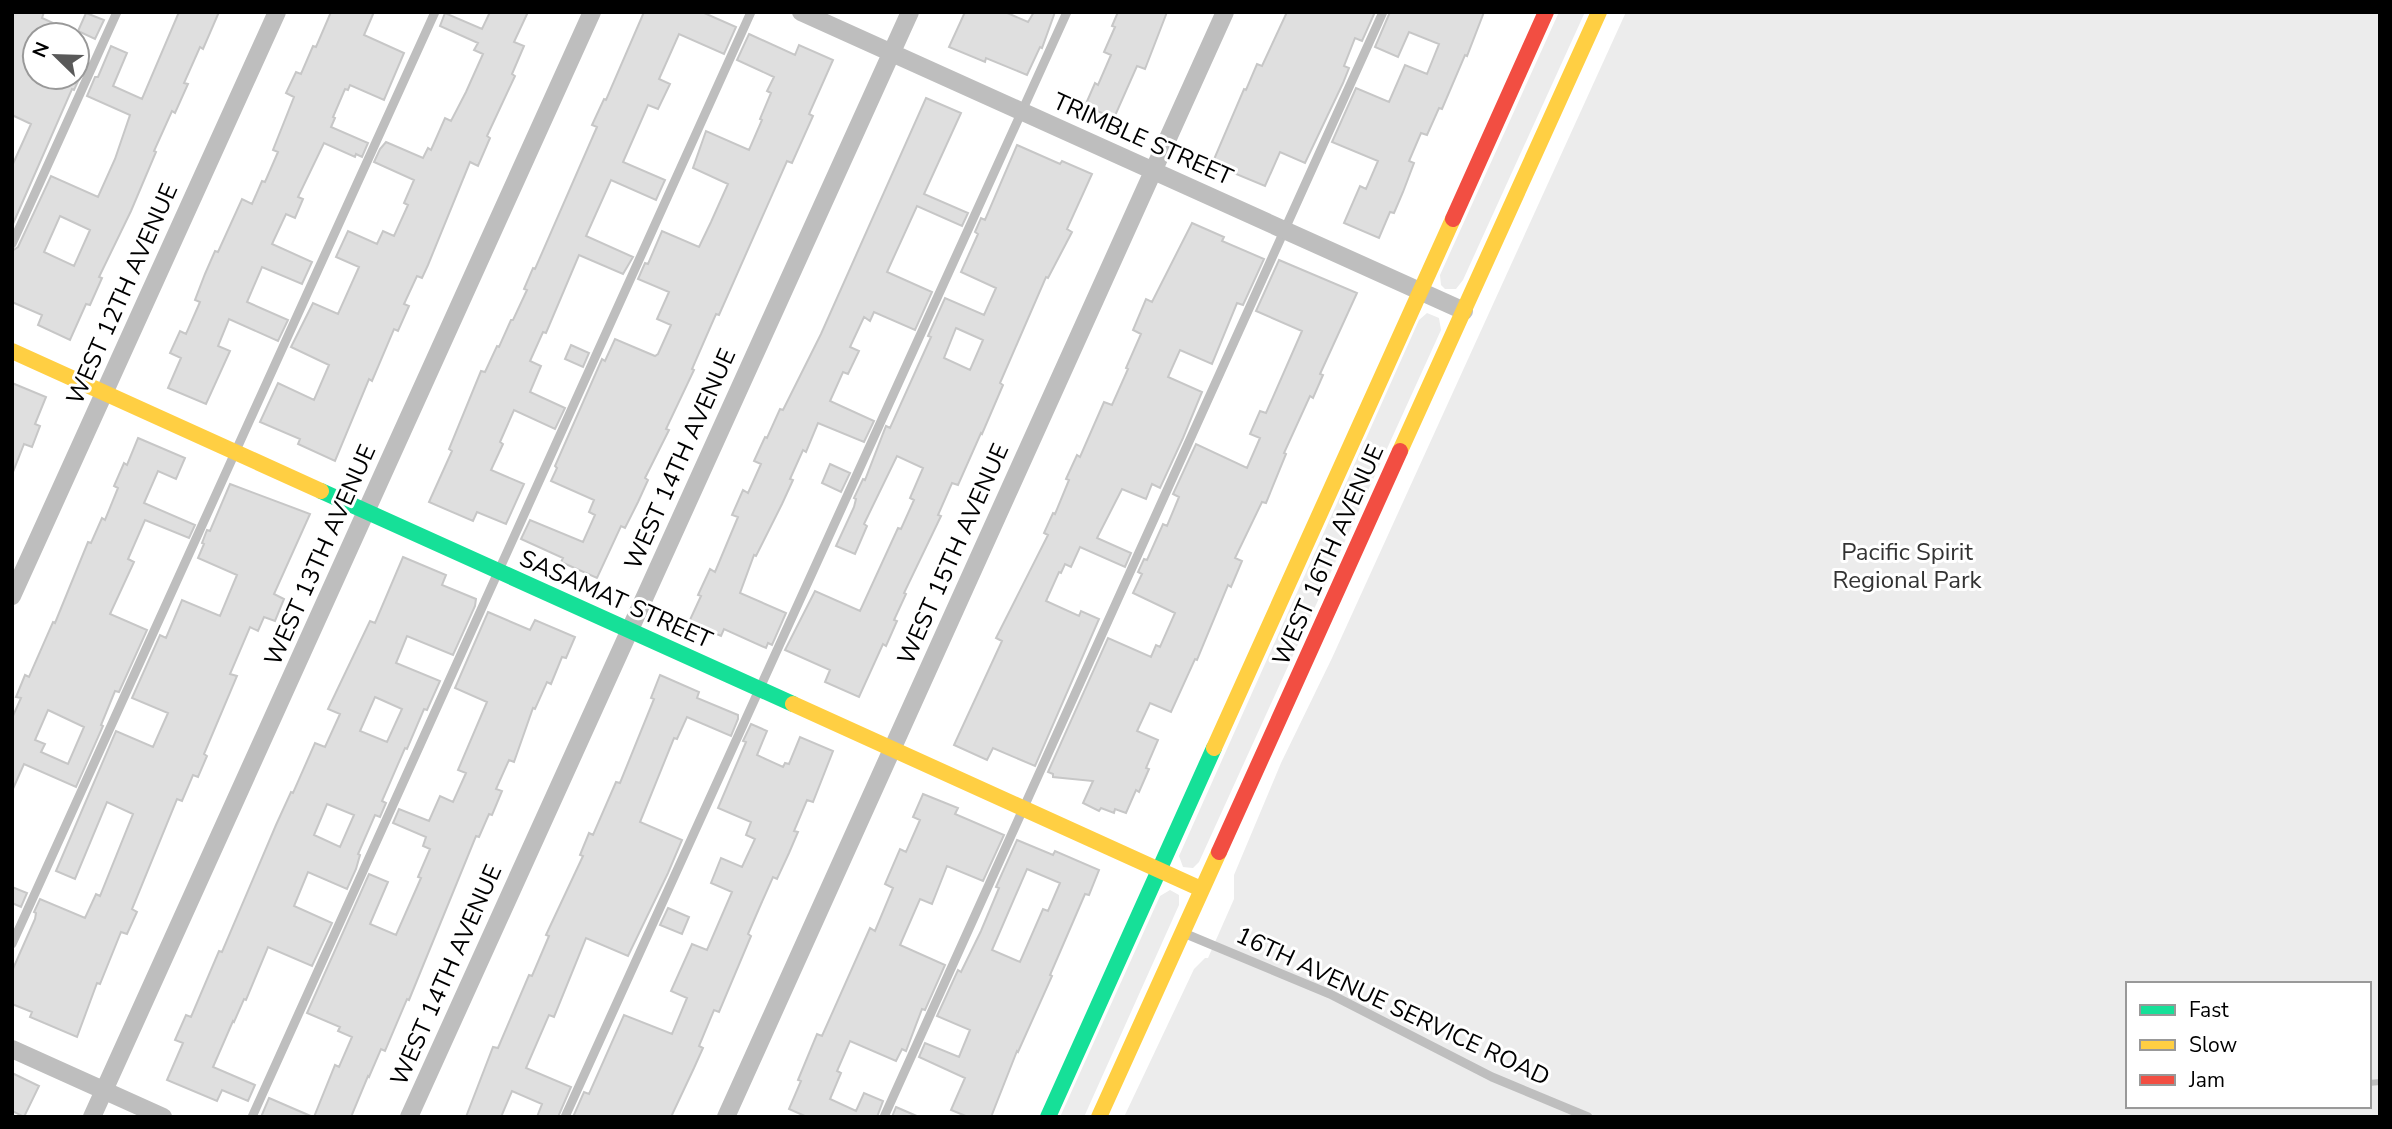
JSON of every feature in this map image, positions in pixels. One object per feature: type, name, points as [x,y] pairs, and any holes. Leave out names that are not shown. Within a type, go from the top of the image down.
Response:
[{"type":"main road","name":"WEST 16TH AVENUE","points":[[1048,1117],[1546,12]]},
{"type":"main road","name":"WEST 16TH AVENUE","points":[[1099,1117],[1599,12]]},
{"type":"main road","name":"SASAMAT STREET","points":[[12,352],[1201,889]]},
{"type":"street","name":"WEST 12TH AVENUE","points":[[12,596],[277,12]]},
{"type":"street","name":"WEST 13TH AVENUE","points":[[92,1117],[592,12]]},
{"type":"street","name":"TRIMBLE STREET","points":[[801,12],[1464,311]]},
{"type":"street","name":"WEST 14TH AVENUE","points":[[409,1117],[909,12]]},
{"type":"street","name":"WEST 15TH AVENUE","points":[[726,1117],[1225,12]]},
{"type":"street","points":[[12,1049],[163,1117]]},
{"type":"lane","points":[[12,244],[117,12]]},
{"type":"lane","points":[[12,944],[435,12]]},
{"type":"lane","points":[[252,1117],[751,12]]},
{"type":"lane","points":[[565,1117],[1066,12]]},
{"type":"lane","points":[[884,1117],[1383,12]]},
{"type":"lane","name":"16TH AVENUE SERVICE ROAD","points":[[1182,932],[1330,994],[1492,1077],[1588,1117]]},
{"type":"green space","points":[[1559,12],[1585,12],[1463,280],[1456,289],[1445,289],[1441,285],[1440,275]]},
{"type":"green space","name":"Pacific Spirit Regional Park","points":[[1626,12],[2380,12],[2380,1117],[1124,1117],[1194,969],[1208,958],[1234,899],[1234,875],[1281,763],[1332,658]]},
{"type":"green space","points":[[1427,313],[1439,318],[1441,330],[1199,862],[1193,868],[1183,867],[1179,856],[1419,320]]},
{"type":"green space","points":[[1170,890],[1179,895],[1179,905],[1084,1117],[1060,1117],[1160,896]]},
{"type":"building","points":[[12,12],[44,12],[42,18],[49,21],[21,21],[21,91],[71,91],[12,226],[12,166],[31,124],[12,115]]},
{"type":"building","points":[[179,12],[219,12],[184,83],[188,84],[175,113],[172,111],[154,151],[156,152],[131,211],[99,277],[102,278],[90,305],[86,304],[70,340],[38,325],[42,315],[12,302],[12,251],[18,247],[51,176],[98,197],[130,115],[87,96],[111,46],[127,53],[113,86],[142,99]],"holes":[[[60,216],[90,230],[74,266],[44,252]]]},
{"type":"building","points":[[331,12],[374,12],[364,35],[404,53],[384,100],[350,85],[348,90],[345,89],[331,127],[368,143],[362,157],[356,154],[355,157],[324,143],[298,197],[303,199],[295,218],[286,214],[272,244],[312,262],[302,284],[262,267],[247,302],[288,320],[278,341],[229,319],[218,346],[230,351],[206,404],[168,388],[181,358],[170,353],[180,331],[186,334],[200,302],[195,300],[205,274],[242,199],[252,204],[262,181],[265,182],[278,152],[273,150],[294,97],[286,93],[296,72],[301,74],[313,46],[316,47]]},
{"type":"building","points":[[490,12],[528,12],[514,42],[524,46],[512,74],[515,76],[487,136],[490,138],[478,166],[470,162],[428,265],[422,278],[417,276],[404,304],[409,306],[398,331],[394,329],[372,381],[369,379],[335,461],[298,444],[300,439],[260,422],[278,383],[314,400],[329,365],[291,347],[313,303],[338,314],[359,267],[336,257],[348,231],[377,244],[383,231],[394,236],[408,205],[404,203],[414,180],[374,162],[380,149],[386,142],[423,158],[428,148],[431,150],[445,118],[451,121],[466,92],[483,54],[474,50],[478,43],[440,26],[445,13],[482,29]]},
{"type":"building","points":[[644,12],[702,12],[736,27],[724,54],[679,34],[659,79],[670,84],[658,109],[648,105],[623,162],[665,180],[656,200],[611,180],[586,236],[633,257],[623,274],[579,255],[546,333],[543,332],[530,361],[541,366],[530,392],[565,408],[555,429],[514,410],[491,470],[524,484],[506,524],[477,512],[473,521],[429,502],[452,451],[449,449],[481,371],[485,372],[527,290],[524,289],[533,268],[535,269],[597,127],[592,125],[604,99],[606,100]]},
{"type":"building","points":[[965,12],[1005,12],[1028,22],[1034,12],[1055,12],[1042,48],[1040,47],[1027,75],[986,58],[985,62],[949,47]]},
{"type":"building","points":[[1118,12],[1167,12],[1145,69],[1137,66],[1114,118],[1085,106],[1111,55],[1104,52],[1115,27],[1112,26]]},
{"type":"building","points":[[1287,12],[1375,12],[1362,41],[1355,38],[1344,66],[1349,68],[1343,83],[1305,163],[1280,152],[1265,186],[1212,164],[1244,89],[1246,90],[1257,64],[1262,66]]},
{"type":"building","points":[[1390,12],[1484,12],[1442,109],[1439,108],[1427,135],[1421,133],[1409,161],[1414,163],[1403,192],[1394,213],[1390,212],[1379,238],[1344,223],[1360,186],[1366,189],[1378,161],[1332,142],[1356,88],[1389,102],[1405,65],[1427,74],[1439,44],[1409,32],[1398,57],[1375,47]]},
{"type":"building","points":[[86,13],[104,20],[95,39],[91,37],[91,21],[82,21]]},
{"type":"building","points":[[749,34],[795,55],[799,45],[833,60],[809,114],[813,116],[792,163],[787,161],[719,315],[716,314],[692,369],[694,370],[666,429],[669,430],[645,478],[648,480],[638,502],[625,528],[621,526],[597,578],[561,562],[563,558],[521,539],[530,520],[583,542],[595,515],[589,512],[594,500],[551,481],[557,468],[555,466],[602,359],[605,361],[615,339],[655,356],[658,354],[671,325],[657,319],[669,292],[638,279],[645,263],[648,264],[662,231],[699,247],[711,222],[728,184],[693,168],[706,131],[749,150],[762,120],[760,119],[771,93],[767,91],[774,77],[737,60]]},
{"type":"building","points":[[926,98],[961,113],[924,194],[968,213],[962,226],[917,206],[887,272],[932,292],[915,330],[874,312],[870,321],[864,317],[850,347],[859,351],[848,374],[843,372],[830,401],[874,421],[864,442],[818,423],[806,452],[803,450],[790,479],[793,480],[782,504],[756,556],[754,555],[740,593],[786,613],[772,645],[768,643],[766,648],[724,629],[721,636],[689,622],[701,596],[698,595],[710,569],[715,572],[738,517],[732,515],[743,490],[748,493],[761,464],[754,461],[821,334]]},
{"type":"building","points":[[1017,145],[1060,164],[1062,161],[1092,174],[1067,229],[1072,232],[1048,278],[1046,277],[1000,383],[1003,385],[982,434],[958,485],[952,483],[938,515],[941,516],[904,593],[906,594],[894,620],[897,621],[886,646],[883,644],[859,697],[825,682],[830,670],[785,650],[815,591],[860,611],[898,528],[901,529],[914,500],[910,498],[923,468],[897,456],[864,524],[867,526],[855,554],[836,546],[886,426],[890,428],[931,337],[928,336],[945,298],[984,315],[996,288],[961,272],[978,234],[975,232],[981,218],[985,220]],"holes":[[[956,328],[983,340],[970,370],[944,358]]]},
{"type":"building","points":[[1192,223],[1224,237],[1222,241],[1264,259],[1243,305],[1237,303],[1212,364],[1180,350],[1168,377],[1202,392],[1183,438],[1160,488],[1152,484],[1146,499],[1122,489],[1097,538],[1131,553],[1125,567],[1080,547],[1071,567],[1065,564],[1061,573],[1059,572],[1046,601],[1079,616],[1081,611],[1099,619],[1035,766],[993,748],[987,760],[954,745],[1002,641],[996,638],[1048,535],[1044,533],[1053,513],[1055,514],[1077,455],[1080,457],[1104,402],[1112,405],[1128,369],[1126,368],[1141,334],[1133,330],[1146,299],[1152,302]]},
{"type":"building","points":[[1279,260],[1357,293],[1320,374],[1323,375],[1313,398],[1310,396],[1284,453],[1286,454],[1266,503],[1262,502],[1235,558],[1242,561],[1231,587],[1228,585],[1197,660],[1195,659],[1171,712],[1150,703],[1137,731],[1158,740],[1139,792],[1136,790],[1126,813],[1115,809],[1114,813],[1101,808],[1099,811],[1083,803],[1093,781],[1053,777],[1053,774],[1048,772],[1108,638],[1151,657],[1156,645],[1160,647],[1175,613],[1133,593],[1142,574],[1138,572],[1144,559],[1147,560],[1163,524],[1167,526],[1179,497],[1173,494],[1196,444],[1247,468],[1260,438],[1250,434],[1260,411],[1266,413],[1302,331],[1256,311]]},
{"type":"building","points":[[571,345],[589,353],[583,367],[565,359]]},
{"type":"building","points":[[12,383],[46,397],[35,424],[40,426],[32,447],[24,444],[13,472]]},
{"type":"building","points":[[138,438],[185,458],[176,479],[158,471],[144,503],[195,525],[189,538],[145,520],[128,559],[134,562],[110,614],[147,630],[119,692],[115,691],[76,787],[24,764],[12,791],[12,718],[21,698],[16,697],[25,675],[29,677],[53,622],[55,623],[88,542],[91,543],[102,518],[105,520],[118,488],[114,486],[124,463],[127,465]],"holes":[[[48,710],[84,727],[68,764],[41,752],[45,744],[35,740]]]},
{"type":"building","points":[[830,464],[850,473],[841,492],[822,483]]},
{"type":"building","points":[[230,484],[310,514],[274,594],[284,599],[275,621],[264,617],[258,631],[250,627],[230,674],[237,676],[204,754],[207,756],[198,777],[193,775],[182,801],[177,799],[132,909],[137,912],[127,934],[121,932],[100,984],[97,983],[77,1037],[30,1017],[32,1012],[12,1004],[12,971],[35,919],[34,912],[40,899],[85,918],[96,894],[100,896],[133,814],[107,802],[75,879],[56,871],[116,731],[153,747],[168,713],[132,698],[160,635],[166,638],[182,600],[220,616],[237,575],[198,558],[207,530],[210,531]]},
{"type":"building","points":[[403,557],[446,575],[442,585],[476,599],[453,655],[407,636],[396,663],[440,681],[427,710],[424,709],[407,749],[405,748],[382,801],[386,803],[380,817],[375,815],[347,889],[308,872],[294,906],[332,923],[312,966],[268,947],[246,1000],[244,999],[233,1021],[213,1067],[255,1085],[248,1101],[222,1090],[217,1101],[167,1080],[183,1043],[175,1040],[186,1015],[191,1017],[219,951],[222,952],[276,825],[315,743],[325,747],[340,714],[328,709],[370,621],[375,623]],"holes":[[[375,697],[402,709],[387,742],[360,731]],[[327,804],[354,815],[340,847],[314,835]]]},
{"type":"building","points":[[488,612],[530,630],[535,620],[575,637],[566,658],[562,657],[551,684],[547,682],[535,709],[533,708],[514,762],[509,760],[496,789],[502,791],[492,815],[489,814],[479,837],[476,836],[409,1000],[407,999],[385,1051],[381,1049],[351,1117],[314,1117],[335,1065],[339,1067],[352,1037],[338,1031],[340,1027],[307,1013],[369,874],[388,882],[370,924],[396,935],[421,878],[418,877],[430,849],[423,846],[426,837],[393,823],[399,809],[429,821],[440,796],[453,802],[466,773],[458,770],[487,702],[455,688]]},
{"type":"building","points":[[660,675],[699,692],[697,698],[738,715],[731,736],[687,717],[677,739],[674,738],[640,822],[682,840],[668,873],[628,956],[586,938],[554,1017],[549,1015],[526,1068],[571,1087],[558,1117],[537,1117],[542,1104],[512,1091],[501,1117],[466,1117],[493,1047],[498,1048],[529,975],[532,976],[549,936],[546,935],[583,856],[580,855],[589,833],[593,835],[616,782],[620,783],[654,699],[651,698]]},
{"type":"building","points":[[751,724],[767,731],[757,755],[783,767],[785,763],[789,764],[800,737],[833,751],[813,802],[807,800],[794,831],[798,832],[777,879],[773,877],[761,904],[748,934],[751,936],[719,1012],[714,1010],[699,1046],[703,1048],[694,1068],[671,1117],[573,1117],[584,1092],[589,1094],[624,1015],[672,1034],[687,998],[671,991],[692,944],[707,950],[732,892],[711,883],[721,858],[742,867],[755,839],[746,835],[751,822],[718,808]]},
{"type":"building","points":[[923,794],[958,808],[955,814],[1004,835],[983,881],[947,866],[932,904],[920,899],[900,945],[945,965],[925,1010],[922,1009],[906,1051],[902,1049],[896,1061],[850,1041],[837,1071],[841,1073],[830,1099],[856,1111],[864,1093],[883,1101],[877,1117],[807,1117],[789,1109],[801,1081],[798,1080],[817,1034],[822,1036],[870,928],[875,931],[893,888],[885,884],[900,849],[906,852],[920,820],[913,817]]},
{"type":"building","points":[[1017,840],[1053,855],[1055,851],[1099,870],[1089,895],[1085,894],[991,1117],[968,1117],[951,1110],[965,1078],[919,1057],[925,1043],[959,1057],[970,1030],[937,1016],[958,970],[961,972],[981,931],[999,888],[996,887]],"holes":[[[1027,869],[1060,883],[1048,911],[1043,909],[1020,962],[992,950]]]},
{"type":"building","points":[[12,887],[27,893],[21,907],[12,903]]},
{"type":"building","points":[[668,908],[689,917],[682,934],[660,925]]},
{"type":"building","points":[[12,1073],[39,1086],[24,1117],[12,1111]]},
{"type":"building","points":[[269,1098],[313,1117],[261,1117]]},
{"type":"building","points":[[896,1107],[919,1117],[892,1117]]},
{"type":"waterway","points":[[2371,1083],[2380,1082]]},
{"type":"traffic: fast","points":[[321,491],[793,704]]},
{"type":"traffic: fast","points":[[1048,1117],[1214,748]]},
{"type":"traffic: slow","points":[[1400,451],[1599,12]]},
{"type":"traffic: slow","points":[[1214,748],[1453,219]]},
{"type":"traffic: slow","points":[[12,351],[321,491]]},
{"type":"traffic: slow","points":[[793,704],[1201,889]]},
{"type":"traffic: slow","points":[[1099,1117],[1219,852]]},
{"type":"traffic: jam","points":[[1453,219],[1546,12]]},
{"type":"traffic: jam","points":[[1219,852],[1400,451]]}]
